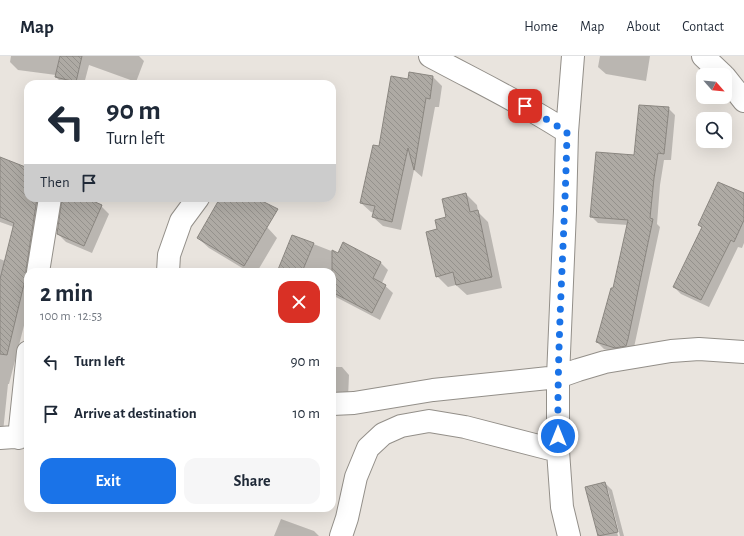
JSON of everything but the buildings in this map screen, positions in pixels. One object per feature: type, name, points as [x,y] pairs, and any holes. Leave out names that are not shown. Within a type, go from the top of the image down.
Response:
[{"type":"street","points":[[430,56],[479,83],[513,99],[567,132]]},
{"type":"street","points":[[569,536],[562,507],[558,451],[558,377],[567,132],[573,56]]},
{"type":"street","points":[[703,56],[716,68]]},
{"type":"street","points":[[732,86],[744,101]]},
{"type":"street","points":[[39,268],[49,202]]},
{"type":"street","points":[[168,268],[168,255],[180,221],[195,202]]},
{"type":"street","points":[[336,404],[354,403],[433,390],[558,377],[605,362],[671,351],[699,349],[744,352]]},
{"type":"street","points":[[16,437],[24,380]]},
{"type":"street","points":[[341,536],[347,518],[356,476],[368,448],[383,434],[401,426],[429,421],[465,427],[558,451]]},
{"type":"route","points":[[525,106],[567,132],[558,377],[558,436]]}]
